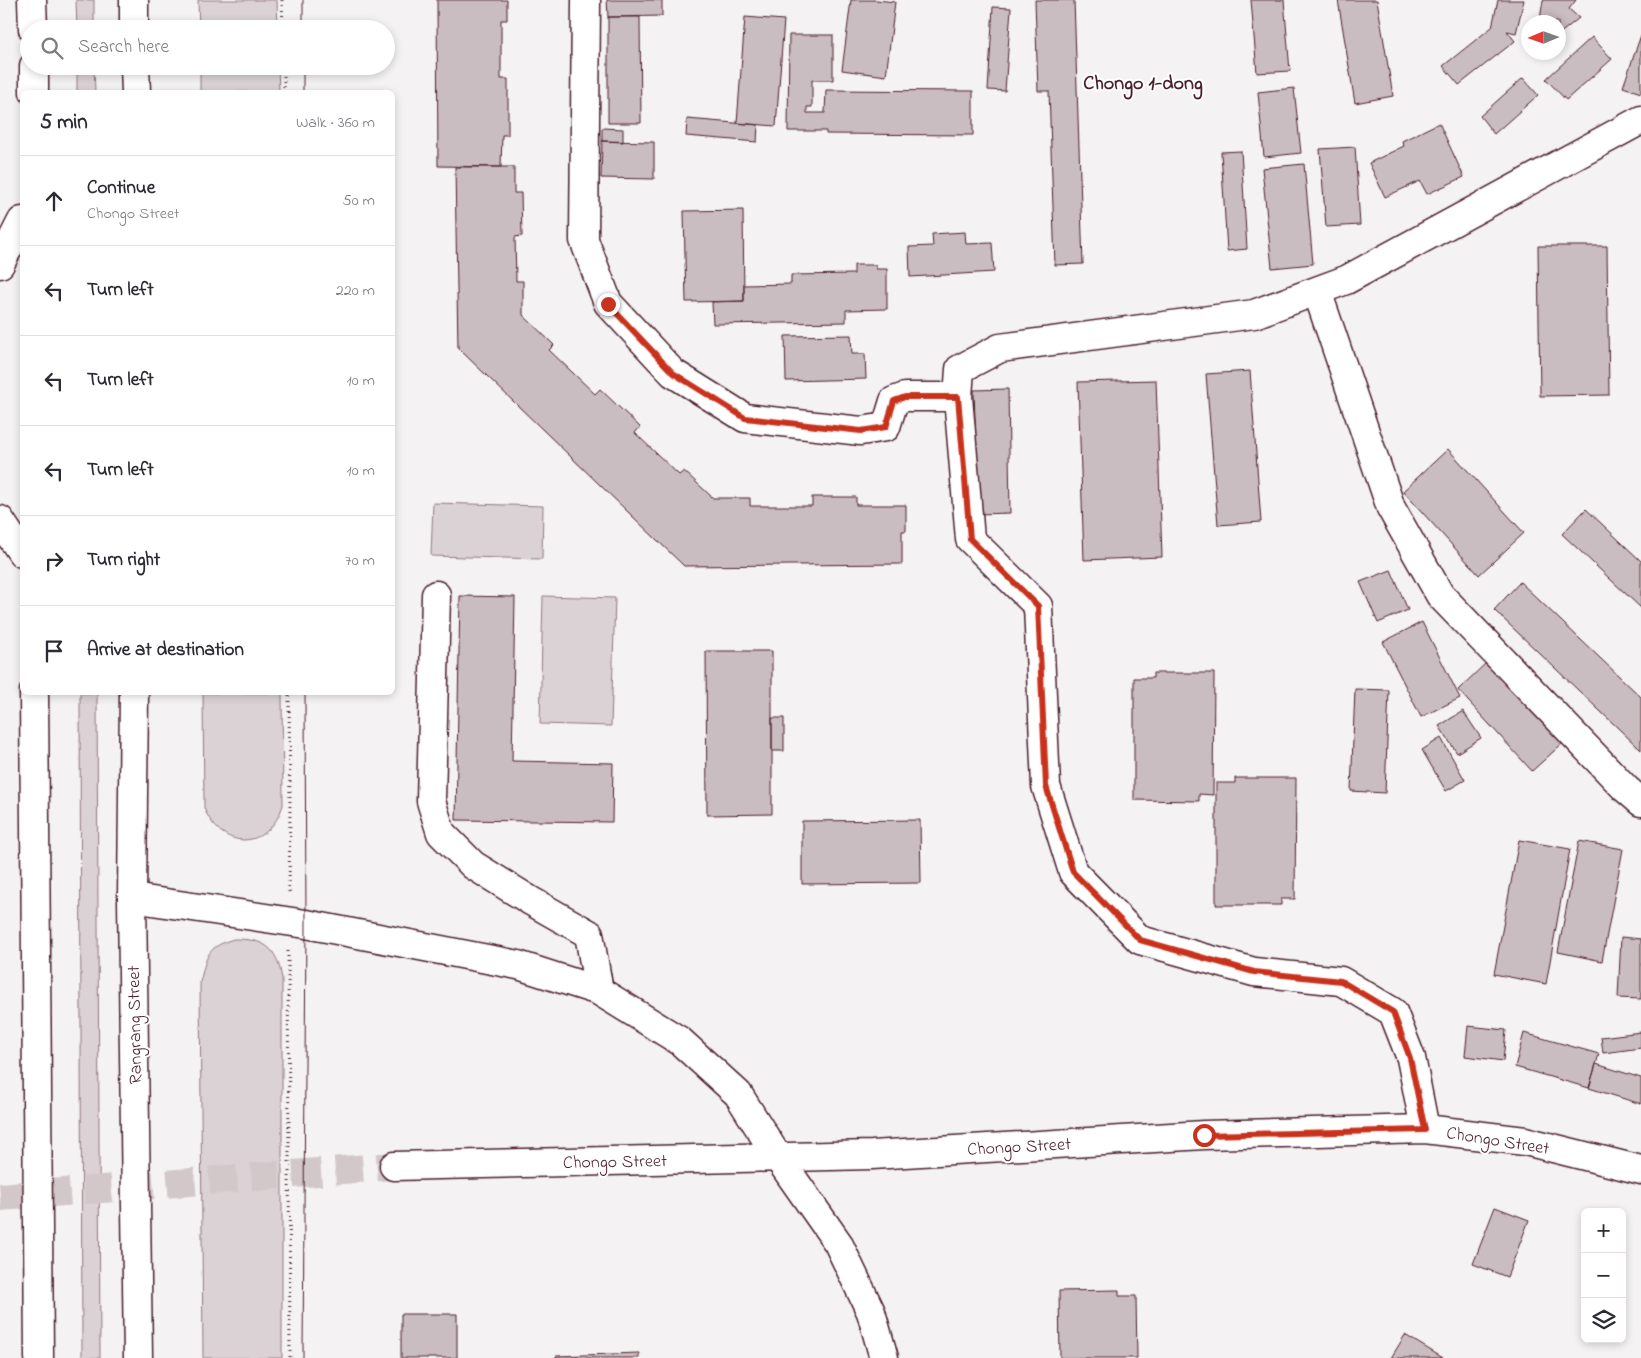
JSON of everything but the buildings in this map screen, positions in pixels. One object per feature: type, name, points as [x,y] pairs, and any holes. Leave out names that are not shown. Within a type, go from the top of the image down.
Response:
[{"type":"street","points":[[32,0],[32,20]]},
{"type":"street","points":[[134,0],[134,20]]},
{"type":"street","points":[[586,0],[584,240],[608,304],[673,373],[745,418],[861,431],[886,427],[894,401],[905,397],[958,397]]},
{"type":"street","points":[[34,75],[34,90]]},
{"type":"street","points":[[135,75],[136,90]]},
{"type":"street","points":[[1425,1130],[1410,1058],[1393,1012],[1341,981],[1254,972],[1140,940],[1073,872],[1046,786],[1038,606],[970,539],[958,397],[960,369],[1000,348],[1254,314],[1317,291],[1346,280],[1641,120]]},
{"type":"street","points":[[0,264],[20,225]]},
{"type":"street","points":[[1317,291],[1391,508],[1440,595],[1626,789],[1641,802]]},
{"type":"street","points":[[0,520],[20,550]]},
{"type":"street","points":[[436,595],[430,801],[441,832],[473,865],[589,934],[599,991]]},
{"type":"street","points":[[34,695],[39,1358]]},
{"type":"street","name":"Rangrang Street","points":[[134,695],[132,898],[138,1358]]},
{"type":"street","points":[[132,898],[288,921],[518,965],[599,991],[680,1041],[738,1094],[777,1156],[838,1243],[871,1312],[884,1358]]},
{"type":"street","name":"Chongo Street","points":[[394,1166],[872,1155],[1204,1135],[1425,1130],[1525,1141],[1641,1170]]},
{"type":"path","points":[[282,0],[283,20]]},
{"type":"path","points":[[284,75],[284,90]]},
{"type":"path","points":[[289,695],[290,1358]]},
{"type":"shaded area","points":[[76,0],[94,0],[94,20],[77,20]]},
{"type":"shaded area","points":[[198,0],[277,0],[278,20],[199,20]]},
{"type":"shaded area","points":[[77,75],[94,75],[95,90],[77,90]]},
{"type":"shaded area","points":[[200,75],[278,75],[279,90],[200,90]]},
{"type":"shaded area","points":[[433,503],[543,506],[542,559],[431,556]]},
{"type":"shaded area","points":[[543,596],[615,598],[611,726],[540,724]]},
{"type":"shaded area","points":[[80,695],[97,695],[100,1358],[82,1358]]},
{"type":"shaded area","points":[[203,695],[282,695],[283,805],[276,820],[267,831],[257,837],[245,840],[233,838],[222,832],[212,822],[204,808]]},
{"type":"shaded area","points":[[234,939],[254,941],[268,947],[277,959],[282,979],[282,1358],[203,1358],[200,982],[209,954],[218,945]]},
{"type":"tunnel","points":[[0,1197],[394,1166]]},
{"type":"tram line","points":[[303,0],[303,20]]},
{"type":"tram line","points":[[303,75],[303,90]]},
{"type":"tram line","points":[[303,1358],[306,924],[305,695]]},
{"type":"district","name":"Chongo 1-dong","points":[[1143,82]]},
{"type":"route","points":[[608,304],[673,373],[745,418],[861,431],[886,427],[894,401],[905,397],[958,397],[970,539],[1038,606],[1046,786],[1073,872],[1140,940],[1254,972],[1341,981],[1393,1012],[1410,1058],[1425,1130],[1204,1135]]}]
